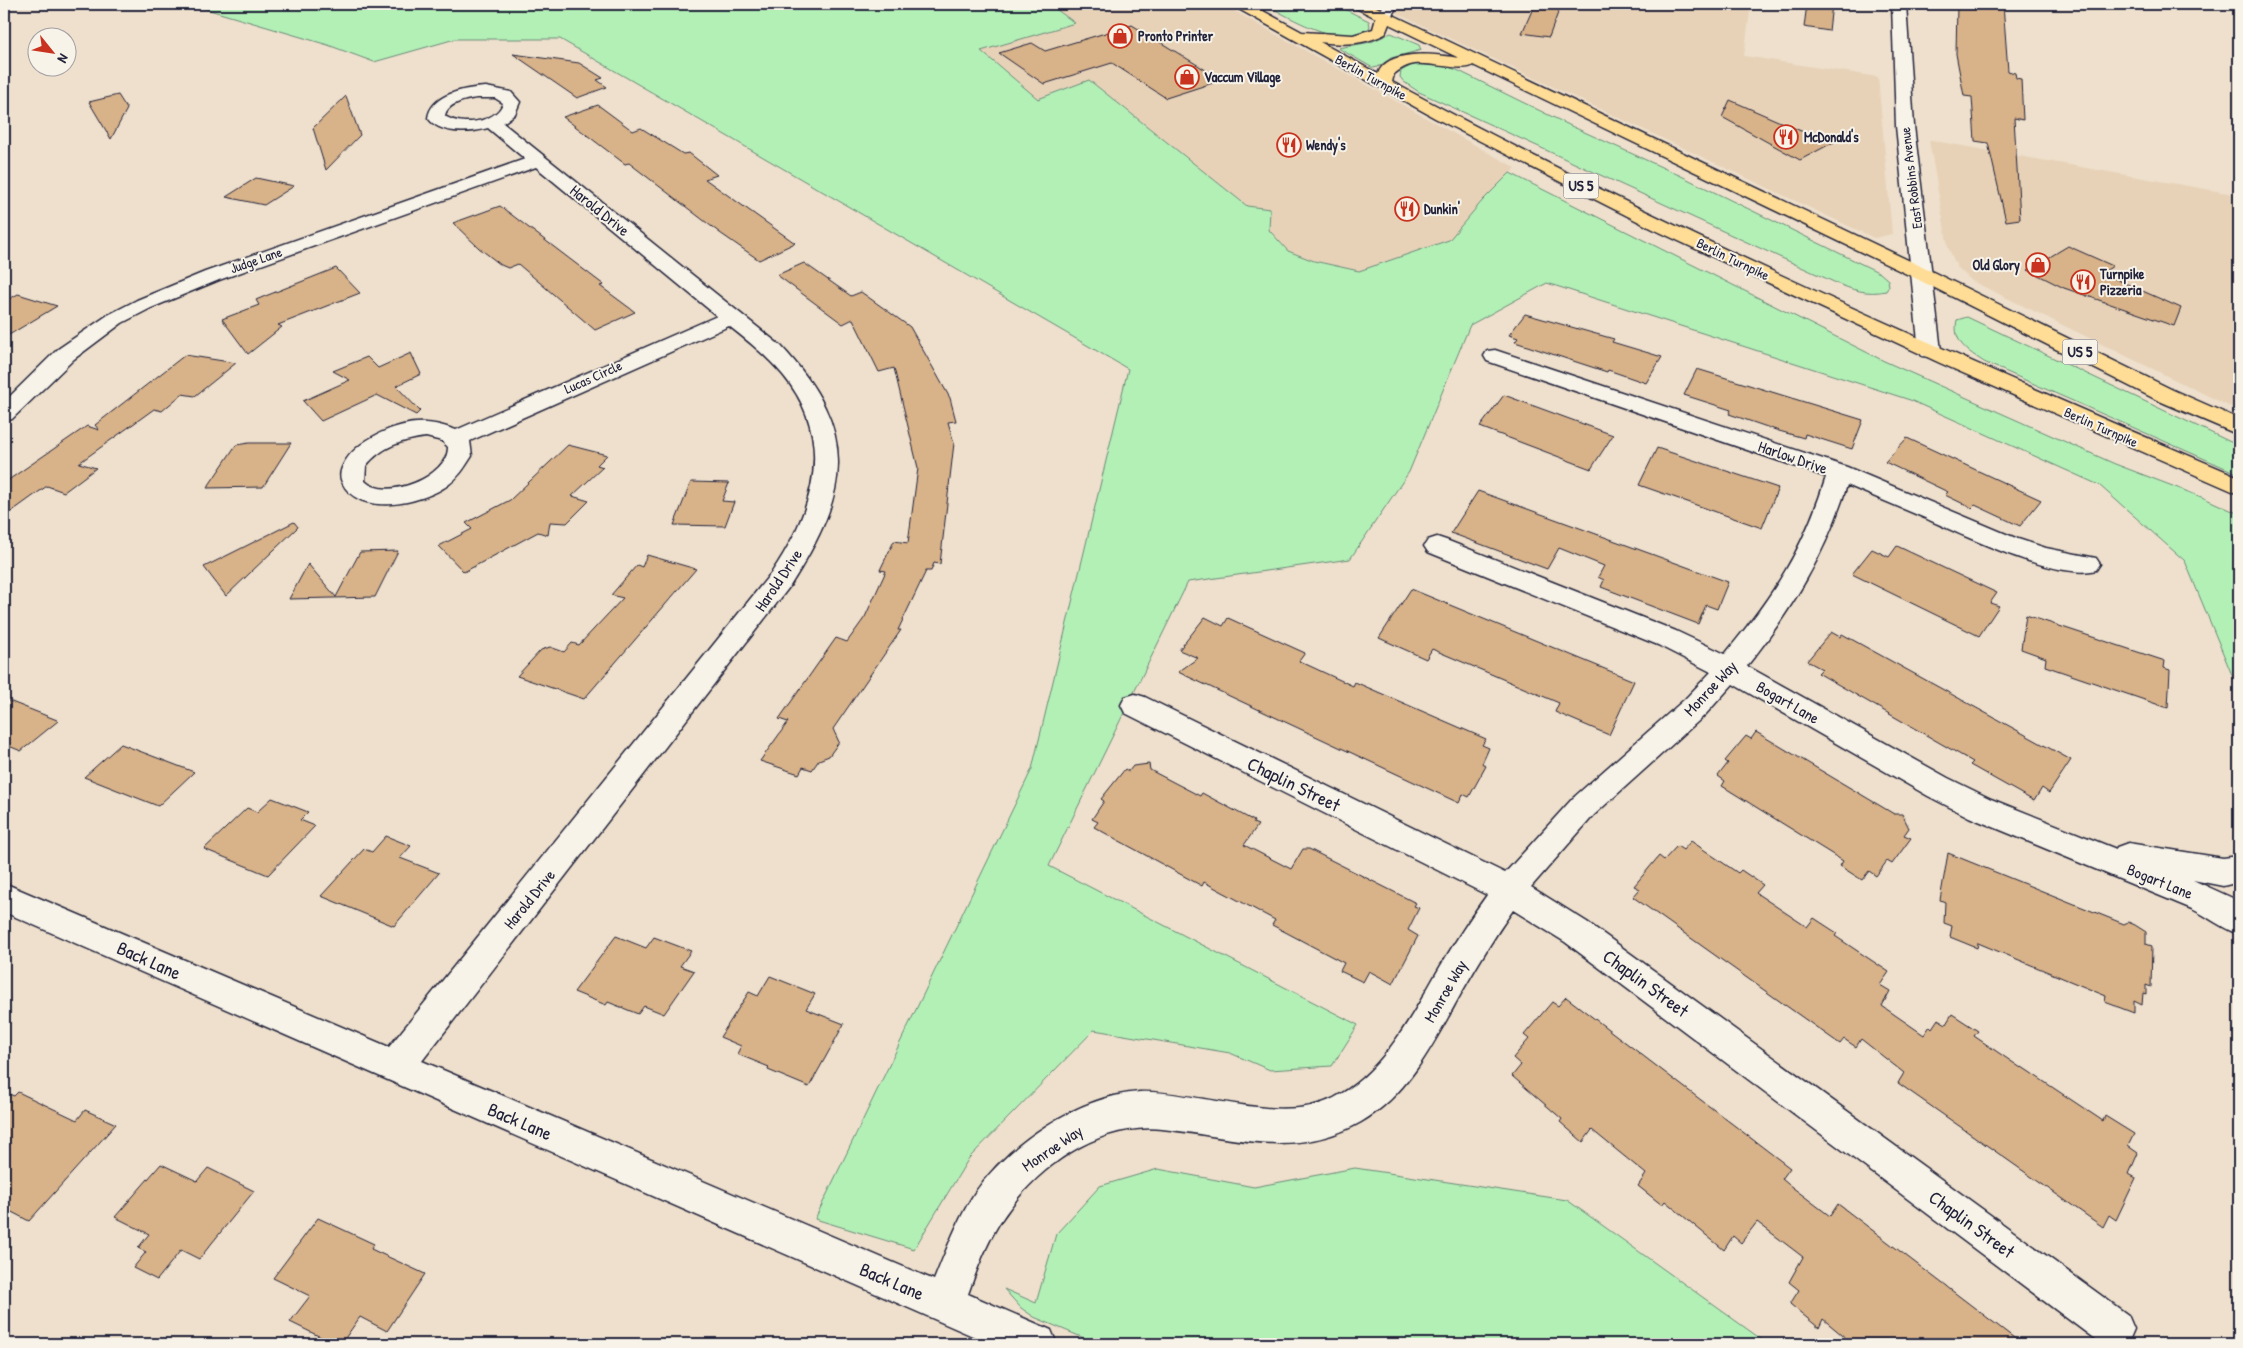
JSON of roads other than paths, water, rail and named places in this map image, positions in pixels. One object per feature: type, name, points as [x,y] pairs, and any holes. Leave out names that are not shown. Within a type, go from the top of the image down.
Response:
[{"type":"highway","name":"Berlin Turnpike","points":[[1240,4],[1470,130],[1602,196],[1930,351],[2239,486]]},
{"type":"highway","name":"US 5","points":[[1359,4],[1388,10],[1492,68],[1922,274],[2165,395],[2239,428]]},
{"type":"highway","points":[[1294,34],[1328,39],[1360,40],[1380,31],[1388,10]]},
{"type":"highway","points":[[1384,84],[1386,72],[1405,60],[1421,58],[1492,68]]},
{"type":"street","name":"East Robbins Avenue","points":[[1899,4],[1905,126],[1930,351]]},
{"type":"street","name":"Harold Drive","points":[[395,1067],[782,579],[812,526],[825,476],[823,427],[816,406],[789,367],[773,351],[491,122]]},
{"type":"street","name":"Judge Lane","points":[[4,414],[66,354],[115,320],[144,304],[212,276],[539,160]]},
{"type":"street","name":"Lucas Circle","points":[[455,439],[731,317]]},
{"type":"street","name":"Harlow Drive","points":[[1494,356],[1839,473],[1894,495],[1996,542],[2060,561],[2087,564]]},
{"type":"street","name":"Monroe Way","points":[[944,1304],[987,1207],[1013,1174],[1044,1149],[1077,1128],[1136,1110],[1169,1111],[1247,1125],[1289,1126],[1315,1122],[1347,1110],[1374,1092],[1395,1071],[1416,1041],[1477,937],[1509,890],[1576,814],[1697,705],[1779,605],[1800,572],[1827,514],[1839,473]]},
{"type":"street","name":"Bogart Lane","points":[[1436,546],[1667,638],[1729,668],[1938,787],[2005,818],[2203,899],[2231,913],[2239,920]]},
{"type":"street","name":"Chaplin Street","points":[[1135,706],[1509,890],[1576,932],[2114,1329]]},
{"type":"street","name":"Bogart Lane","points":[[2078,847],[2207,870],[2223,872],[2239,869]]},
{"type":"street","name":"Back Lane","points":[[4,896],[1037,1344]]},
{"type":"place","name":"Pronto Printer","points":[[1120,36]]},
{"type":"place","name":"Vaccum Village","points":[[1187,77]]},
{"type":"place","name":"McDonald's","points":[[1786,137]]},
{"type":"place","name":"Wendy's","points":[[1289,145]]},
{"type":"place","name":"Dunkin'","points":[[1407,209]]},
{"type":"place","name":"Old Glory","points":[[2038,265]]},
{"type":"place","name":"Turnpike Pizzeria","points":[[2083,282]]}]
